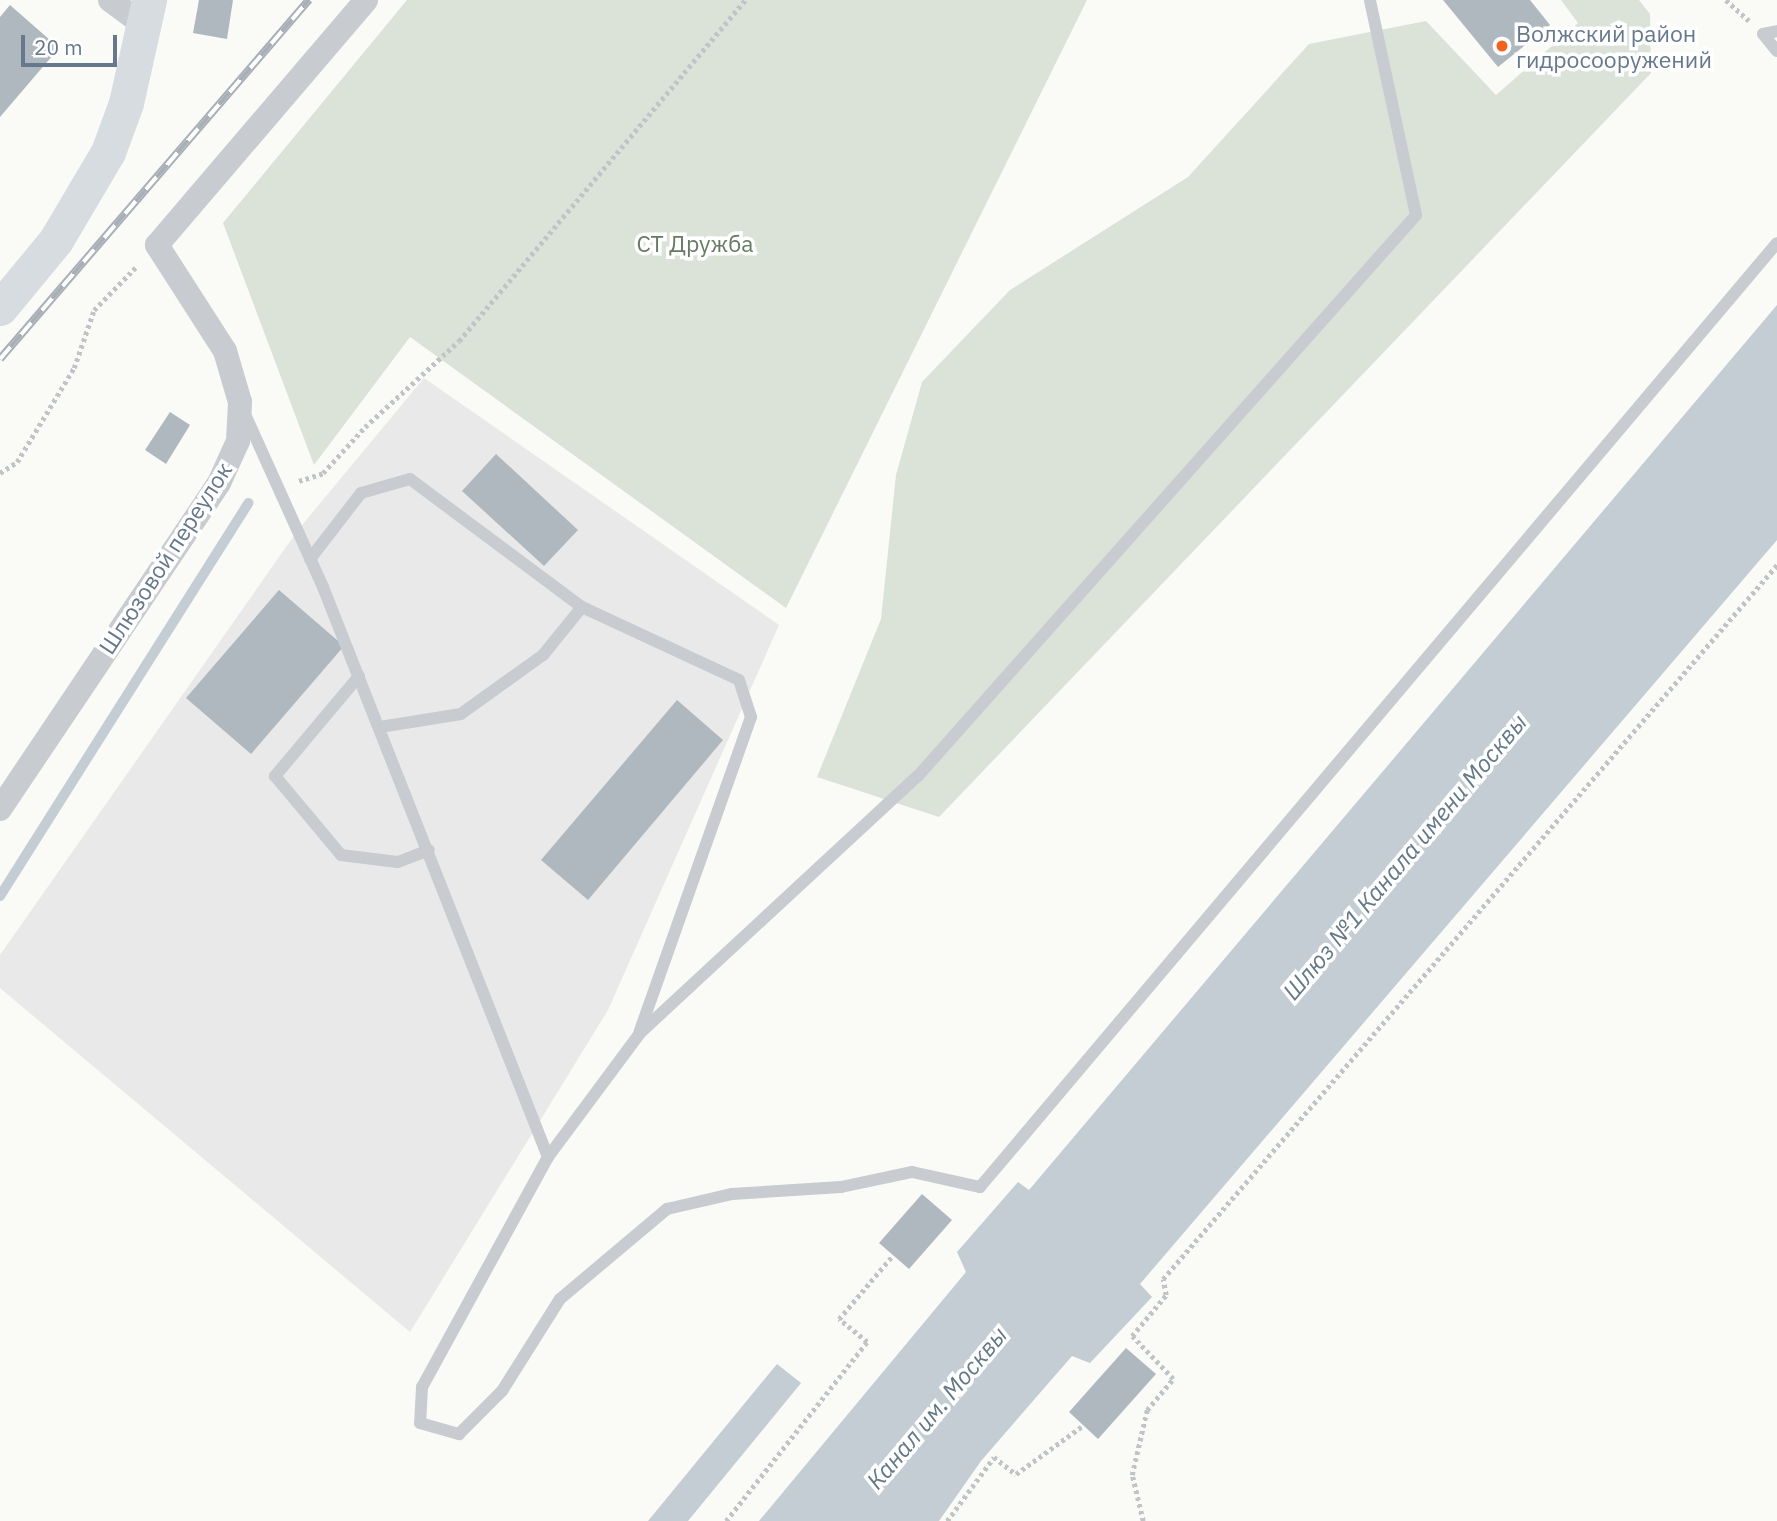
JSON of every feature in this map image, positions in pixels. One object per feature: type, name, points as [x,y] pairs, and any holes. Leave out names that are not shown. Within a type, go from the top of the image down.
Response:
[{"type":"main road","points":[[0,308],[56,240],[91,185],[126,103],[147,13]]},
{"type":"street","points":[[110,0],[147,13]]},
{"type":"street","points":[[157,246],[366,0]]},
{"type":"street","name":"Шлюзовой переулок","points":[[0,809],[219,483],[239,440],[240,402],[225,351],[157,246]]},
{"type":"lane","points":[[1370,0],[1416,215],[918,776],[640,1033],[548,1157],[422,1387],[420,1423],[459,1434],[502,1391],[560,1299],[667,1209],[732,1194],[841,1187],[912,1172],[980,1187],[1777,243]]},
{"type":"lane","points":[[1777,31],[1763,34],[1777,51]]},
{"type":"lane","points":[[240,402],[310,559],[380,727],[548,1157]]},
{"type":"lane","points":[[310,559],[361,493],[410,479],[582,607],[739,680],[751,718],[640,1033]]},
{"type":"lane","points":[[380,727],[461,714],[543,655],[582,607]]},
{"type":"lane","points":[[359,676],[275,776],[341,855],[398,863],[429,849]]},
{"type":"path","points":[[278,488],[323,473],[365,427],[459,341],[745,0]]},
{"type":"path","points":[[1726,0],[1763,34]]},
{"type":"path","points":[[0,472],[17,462],[74,368],[94,310],[157,246]]},
{"type":"path","points":[[1143,1521],[1132,1475],[1147,1410],[1173,1379],[1132,1336],[1166,1295],[1163,1279],[1777,565]]},
{"type":"path","points":[[726,1521],[867,1342],[839,1319],[893,1255]]},
{"type":"path","points":[[947,1521],[994,1457],[1016,1474],[1084,1425]]},
{"type":"shaded area","points":[[424,378],[779,625],[608,1010],[410,1332],[0,988],[0,955],[298,530]]},
{"type":"green space","name":"СТ Дружба","points":[[407,0],[1087,0],[786,608],[410,337],[314,465],[223,223]]},
{"type":"green space","points":[[1561,0],[1639,0],[1650,14],[1651,73],[939,817],[817,777],[881,619],[896,475],[922,382],[1010,290],[1188,177],[1309,44],[1426,21],[1496,95],[1578,23]]},
{"type":"water","name":"Шлюз №1 Канала имени Москвы","points":[[1777,305],[1777,540],[1140,1284],[1152,1297],[1090,1363],[1072,1356],[981,1461],[939,1521],[759,1521],[966,1272],[957,1252],[1018,1182],[1029,1190]]},
{"type":"water","points":[[777,1364],[801,1383],[688,1521],[648,1521]]},
{"type":"building","points":[[199,0],[233,0],[227,39],[193,33]]},
{"type":"building","name":"Волжский район гидросооружений","points":[[1443,0],[1530,0],[1550,25],[1498,67]]},
{"type":"building","points":[[10,5],[59,48],[0,117],[0,17]]},
{"type":"building","points":[[170,412],[190,425],[166,464],[145,450]]},
{"type":"building","points":[[496,454],[578,530],[544,566],[462,491]]},
{"type":"building","points":[[279,590],[344,646],[251,754],[186,698]]},
{"type":"building","points":[[677,700],[723,740],[588,900],[541,860]]},
{"type":"building","points":[[922,1194],[952,1220],[909,1269],[879,1243]]},
{"type":"building","points":[[1126,1348],[1156,1374],[1098,1439],[1069,1412]]},
{"type":"waterway","points":[[0,896],[248,503]]},
{"type":"railway","points":[[0,359],[309,0]]},
{"type":"place","name":"Волжский район гидросооружений","points":[[1502,46]]},
{"type":"water label","name":"Канал им. Москвы","points":[[937,1408]]}]
